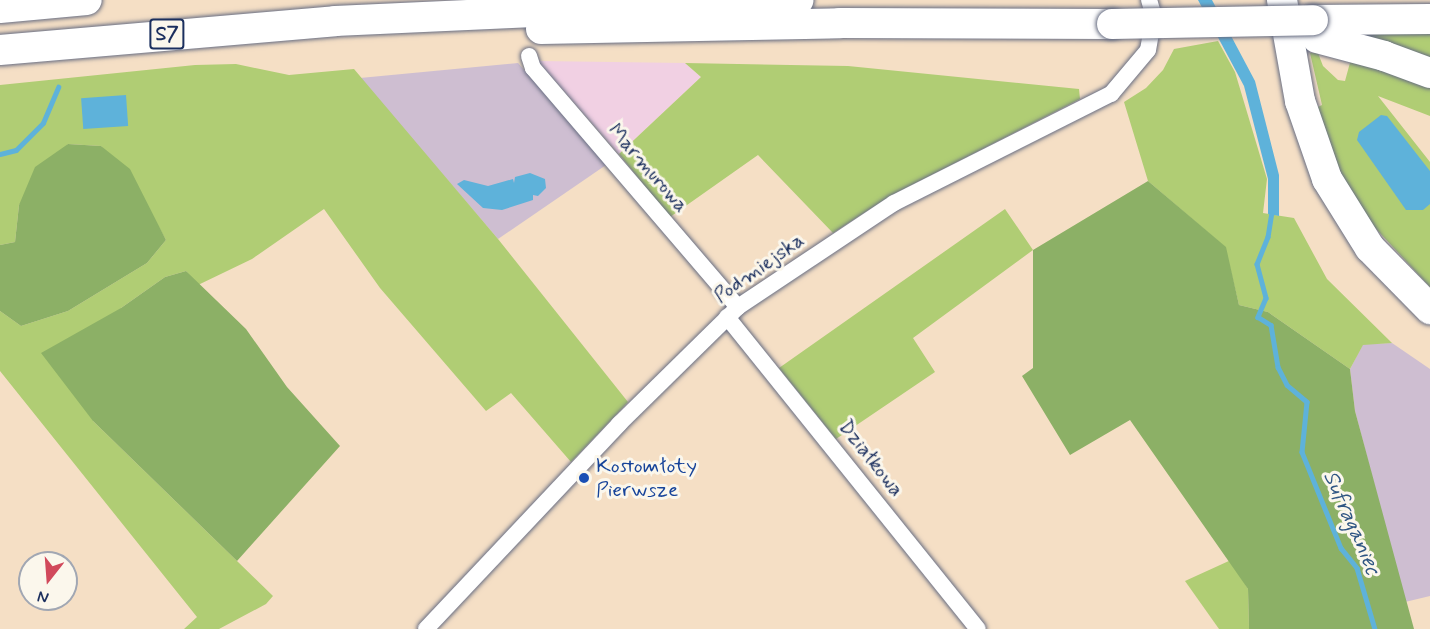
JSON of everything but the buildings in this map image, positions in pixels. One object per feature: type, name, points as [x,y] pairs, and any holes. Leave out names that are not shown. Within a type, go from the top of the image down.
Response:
[{"type":"highway","points":[[0,8],[87,0]]},
{"type":"highway","name":"S7","points":[[0,50],[334,21],[799,0]]},
{"type":"highway","points":[[1282,0],[1300,101],[1327,179],[1370,248],[1430,309]]},
{"type":"highway","points":[[334,21],[505,29],[840,23],[1219,24],[1315,29],[1430,19]]},
{"type":"highway","points":[[1315,29],[1430,73]]},
{"type":"street","name":"Podmiejska","points":[[426,629],[732,312],[894,203],[1111,94],[1130,76],[1148,50],[1154,17],[1149,0]]},
{"type":"street","name":"Marmurowa","points":[[529,56],[533,68],[732,312]]},
{"type":"street","name":"Działkowa","points":[[732,312],[978,629]]},
{"type":"shaded area","points":[[538,61],[685,63],[701,77],[619,154]]},
{"type":"shaded area","points":[[518,63],[606,165],[498,239],[360,78]]},
{"type":"shaded area","points":[[1392,343],[1430,369],[1430,596],[1405,602],[1355,411],[1350,369],[1363,344]]},
{"type":"green space","points":[[1346,32],[1430,34],[1430,65]]},
{"type":"green space","points":[[1218,41],[1235,72],[1267,179],[1263,213],[1294,218],[1327,279],[1392,343],[1363,345],[1350,369],[1268,312],[1239,305],[1225,247],[1148,181],[1124,102],[1146,88],[1163,70],[1174,49]]},
{"type":"green space","points":[[1310,53],[1318,53],[1323,66],[1338,80],[1345,81],[1351,59],[1430,86],[1430,116],[1378,96],[1430,162],[1430,287],[1366,218],[1342,178],[1316,108],[1322,105]]},
{"type":"green space","points":[[685,63],[848,66],[1079,89],[1080,99],[890,196],[833,233],[758,155],[670,217],[619,154],[701,77]]},
{"type":"green space","points":[[236,64],[289,75],[354,69],[498,239],[628,402],[571,462],[511,393],[486,411],[380,288],[324,209],[252,259],[198,285],[186,271],[165,277],[121,308],[93,421],[273,596],[266,604],[219,629],[184,629],[197,617],[0,371],[0,311],[21,326],[68,311],[147,263],[166,240],[147,206],[101,146],[68,144],[19,205],[15,242],[0,245],[0,85],[195,65]]},
{"type":"green space","points":[[68,144],[101,146],[130,169],[166,240],[147,263],[68,311],[21,326],[0,311],[0,245],[15,242],[19,205],[35,167]]},
{"type":"green space","points":[[1148,181],[1226,247],[1239,305],[1268,312],[1350,369],[1355,411],[1414,629],[1249,629],[1248,589],[1130,420],[1070,455],[1022,376],[1033,368],[1033,250]]},
{"type":"green space","points":[[1005,209],[1033,250],[913,338],[935,372],[836,439],[779,368]]},
{"type":"green space","points":[[186,271],[246,329],[287,387],[340,446],[237,561],[93,421],[41,353],[121,308],[165,277]]},
{"type":"green space","points":[[1231,560],[1248,589],[1249,629],[1219,629],[1185,581]]},
{"type":"water","points":[[1198,0],[1212,0],[1255,81],[1279,175],[1279,216],[1268,214],[1268,179],[1244,86]]},
{"type":"water","points":[[126,95],[128,126],[83,129],[81,98]]},
{"type":"water","points":[[1381,115],[1387,116],[1430,171],[1430,204],[1423,210],[1406,210],[1357,140],[1359,132]]},
{"type":"water","points":[[530,173],[545,179],[546,188],[538,196],[533,195],[533,200],[502,210],[483,208],[457,184],[464,180],[488,186],[513,179],[514,183],[515,177]]},
{"type":"waterway","points":[[0,154],[16,150],[43,123],[58,87]]},
{"type":"waterway","name":"Sufraganiec","points":[[1272,212],[1268,237],[1257,264],[1266,298],[1258,317],[1271,325],[1278,367],[1287,385],[1307,402],[1302,452],[1341,548],[1357,568],[1375,629]]},
{"type":"place","name":"Kostomłoty Pierwsze","points":[[584,478]]}]
